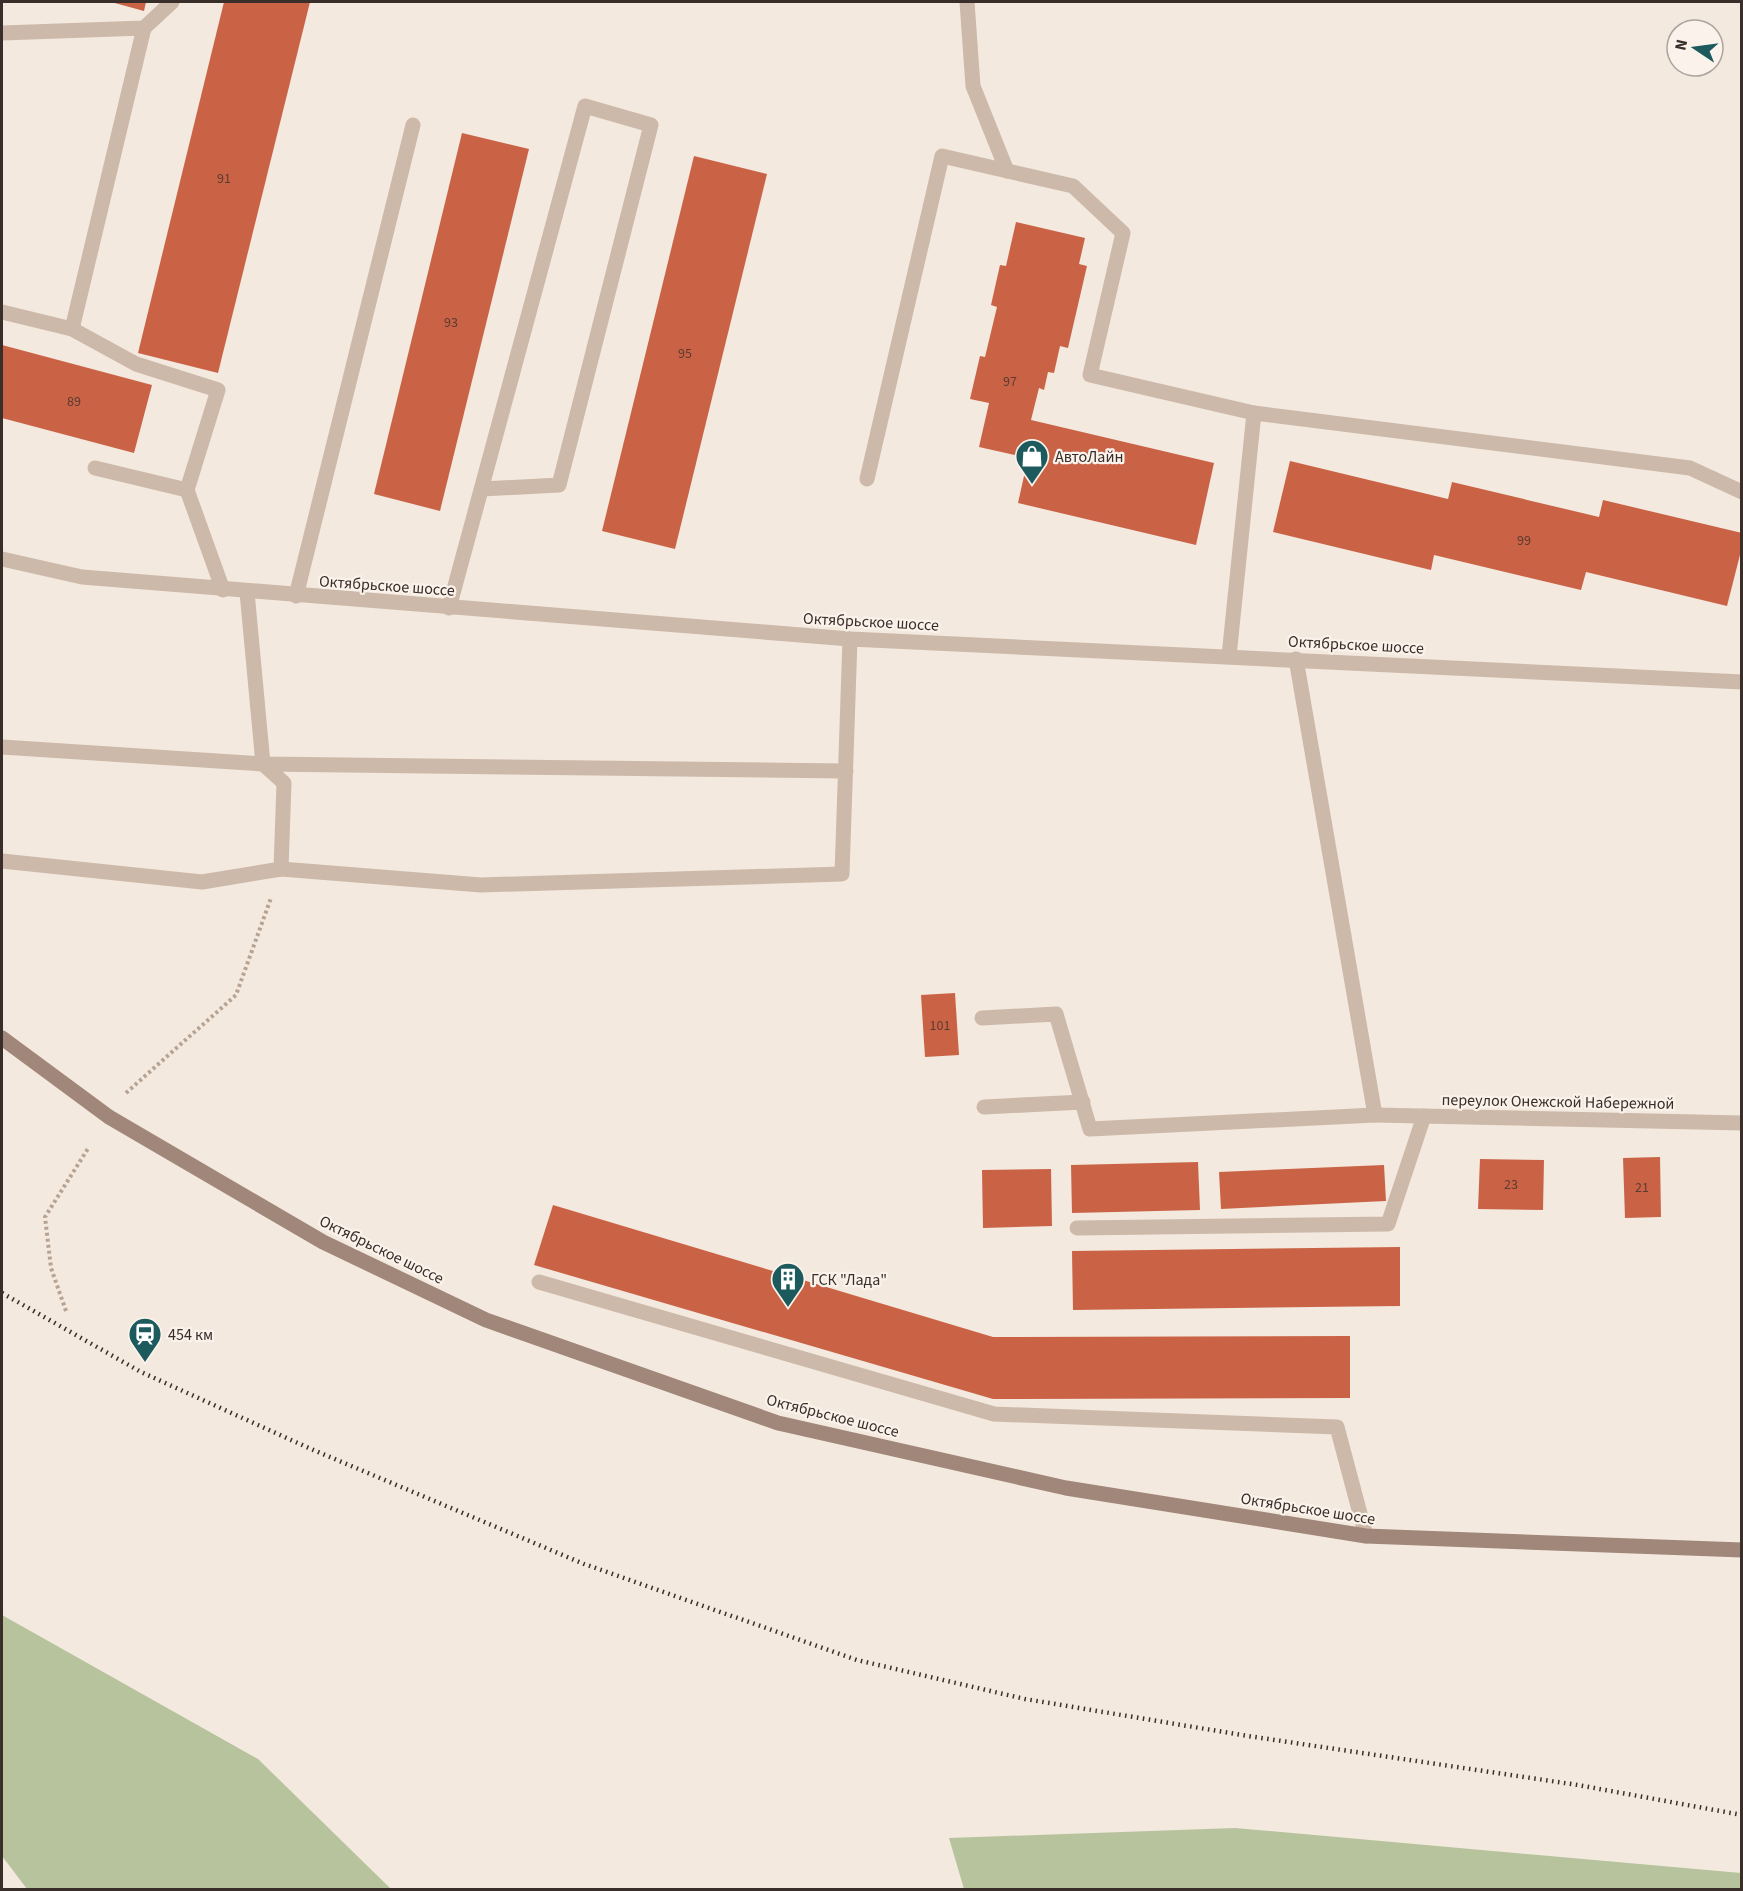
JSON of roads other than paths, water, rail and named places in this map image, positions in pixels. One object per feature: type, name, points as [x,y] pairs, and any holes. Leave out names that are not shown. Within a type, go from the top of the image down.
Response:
[{"type":"main road","name":"Октябрьское шоссе","points":[[2,1038],[109,1117],[323,1242],[486,1320],[778,1423],[1066,1488],[1366,1536],[1742,1550]]},
{"type":"street","points":[[72,330],[144,28],[172,2]]},
{"type":"street","points":[[967,2],[973,86],[1007,171]]},
{"type":"street","points":[[2,33],[144,28]]},
{"type":"street","points":[[449,608],[585,106],[651,125],[559,485],[482,489]]},
{"type":"street","points":[[296,596],[413,124]]},
{"type":"street","points":[[867,479],[942,156],[1073,186],[1123,233],[1090,375],[1254,413],[1690,468],[1742,492]]},
{"type":"street","points":[[2,312],[72,330],[136,364],[218,390],[188,489],[223,590]]},
{"type":"street","points":[[1229,656],[1254,413]]},
{"type":"street","points":[[95,468],[188,489]]},
{"type":"street","name":"Октябрьское шоссе","points":[[2,559],[82,577],[850,639],[1296,658],[1742,682]]},
{"type":"street","points":[[247,592],[263,764],[284,783],[281,869]]},
{"type":"street","points":[[2,861],[202,882],[281,869],[480,885],[842,874],[850,639]]},
{"type":"street","points":[[1296,658],[1375,1115]]},
{"type":"street","points":[[2,747],[263,764],[846,771]]},
{"type":"street","points":[[982,1018],[1056,1014],[1083,1102],[984,1107]]},
{"type":"street","name":"переулок Онежской Набережной","points":[[1083,1102],[1090,1129],[1375,1115],[1742,1122]]},
{"type":"street","points":[[1077,1228],[1388,1224],[1424,1116]]},
{"type":"street","points":[[539,1282],[994,1414],[1337,1427],[1366,1536]]},
{"type":"railway","points":[[2,1293],[141,1372],[311,1449],[584,1564],[857,1660],[1025,1699],[1248,1736],[1578,1785],[1742,1815]]},
{"type":"place","name":"АвтоЛайн","points":[[1032,485]]},
{"type":"place","name":"ГСК \"Лада\"","points":[[788,1308]]},
{"type":"place","name":"454 км","points":[[145,1363]]}]
